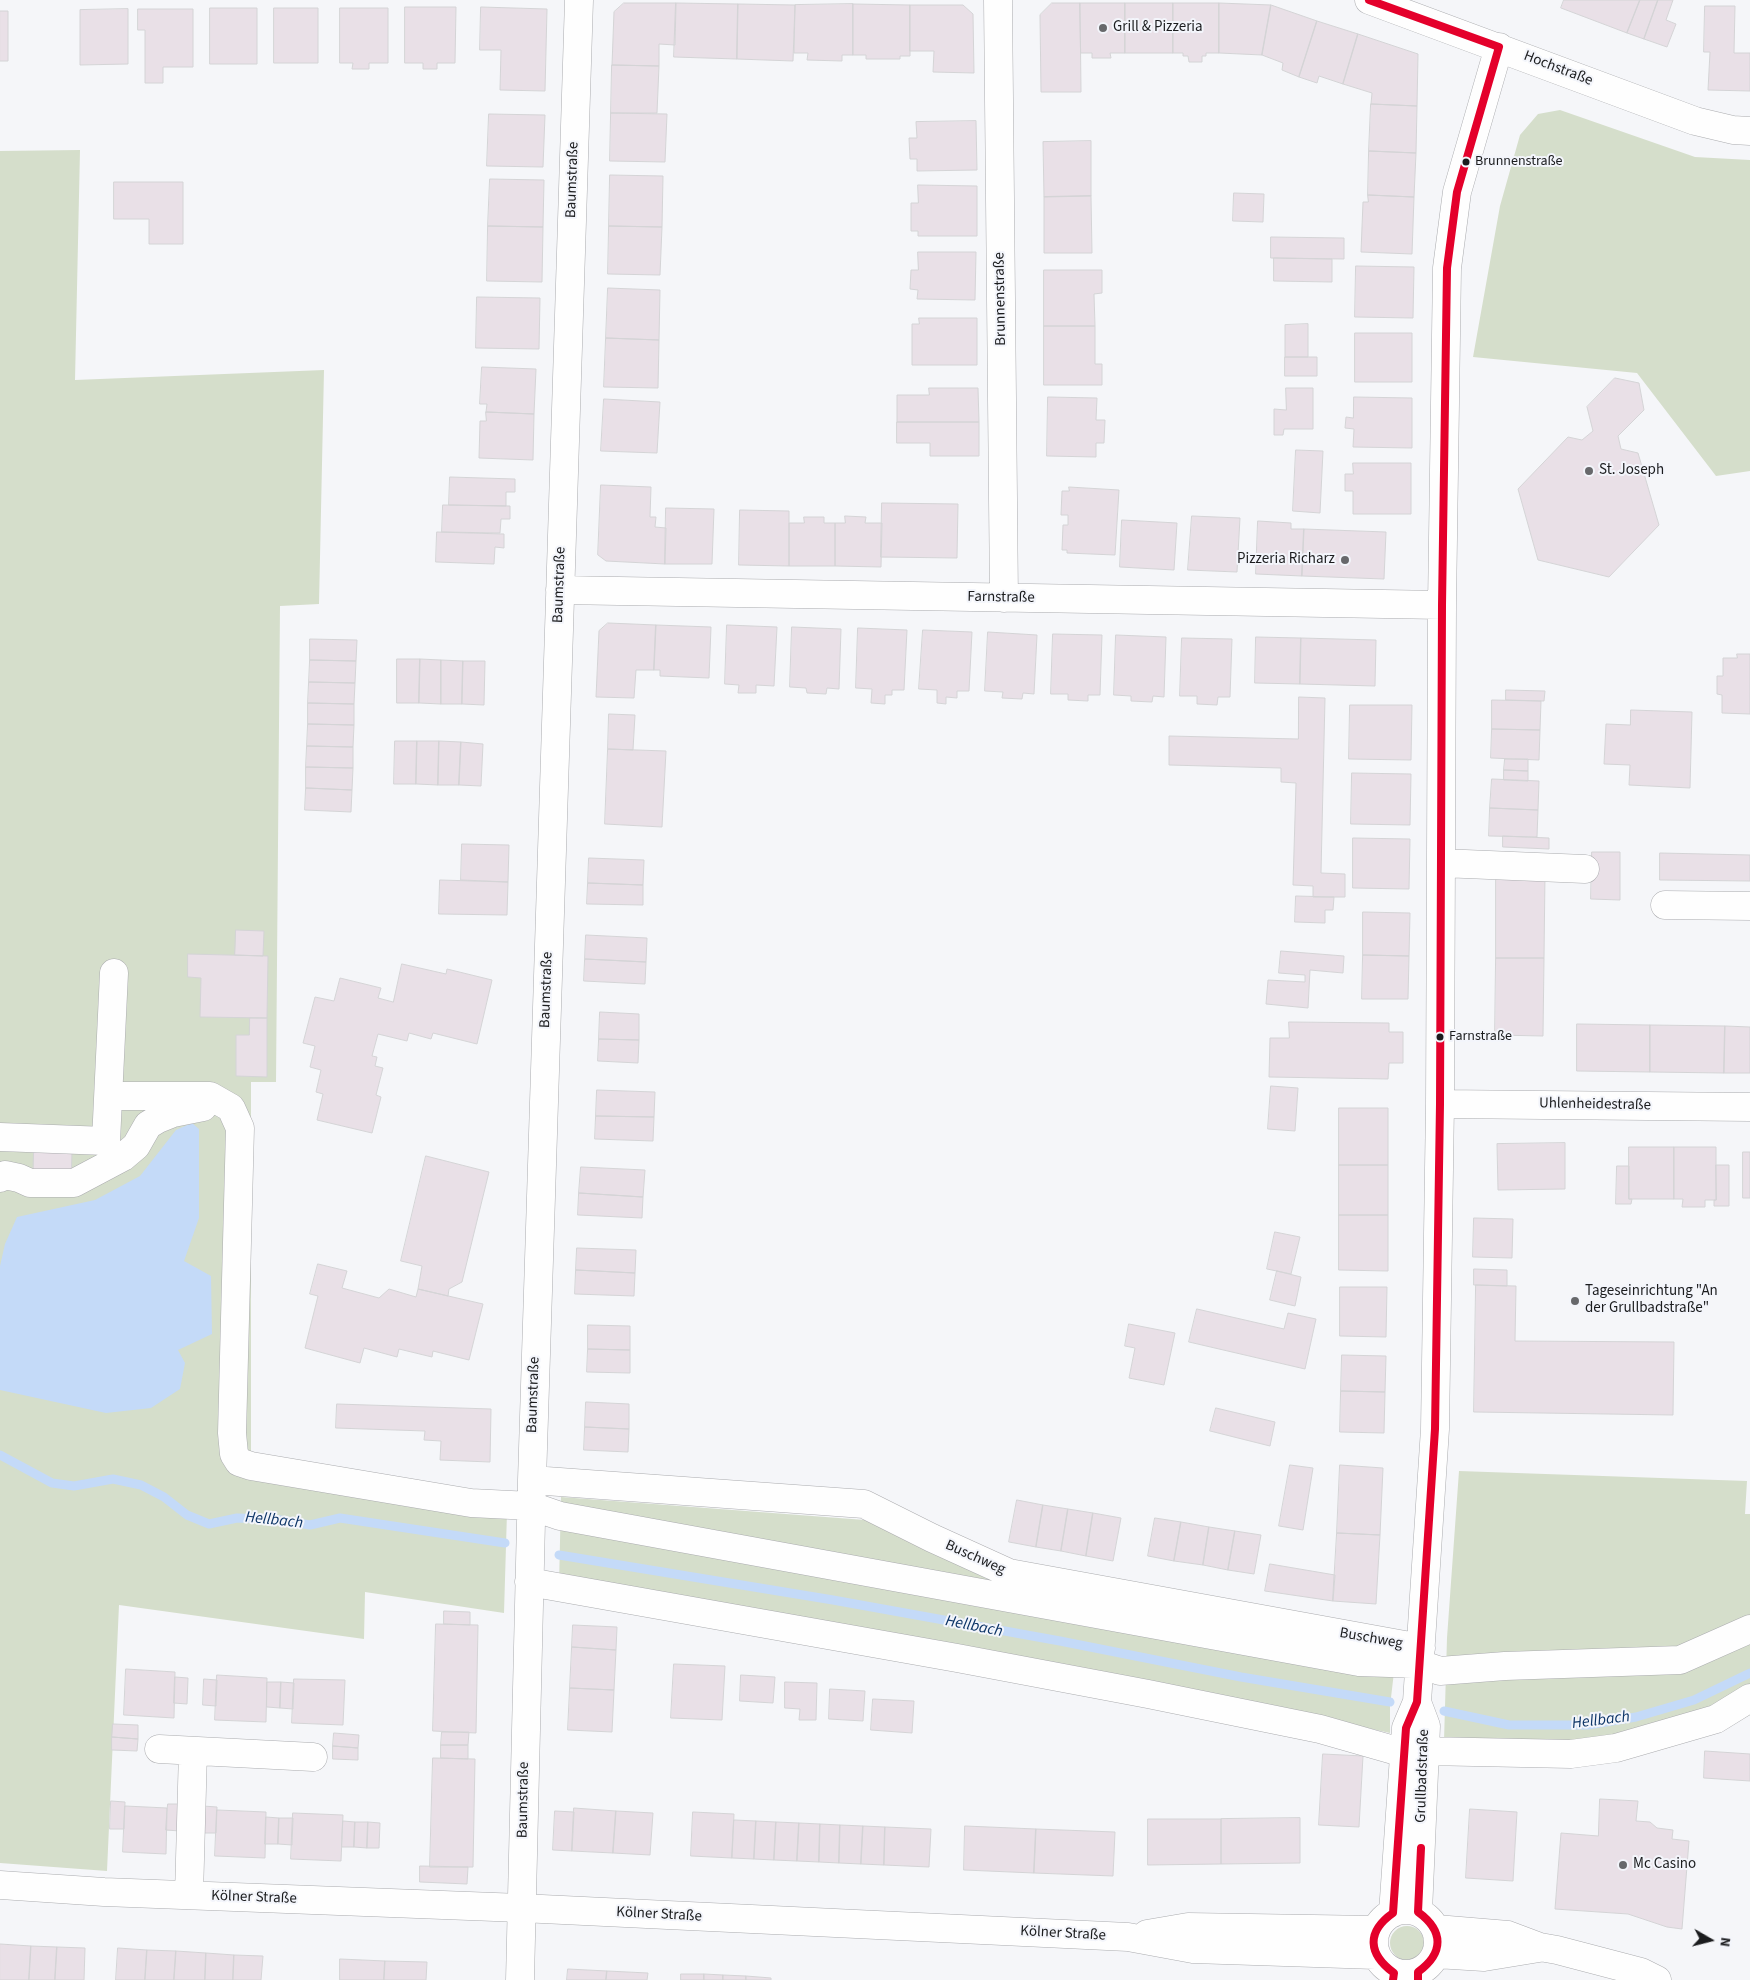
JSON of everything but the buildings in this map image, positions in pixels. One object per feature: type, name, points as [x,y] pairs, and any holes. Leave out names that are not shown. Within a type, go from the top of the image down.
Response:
[{"type":"street","name":"Baumstraße","points":[[520,1980],[531,1493],[580,0]]},
{"type":"street","name":"Brunnenstraße","points":[[998,0],[1004,598]]},
{"type":"street","name":"Hochstraße","points":[[1369,0],[1695,121],[1734,130],[1750,131]]},
{"type":"street","name":"Grullbadstraße","points":[[1406,1950],[1414,1752],[1426,1726],[1417,1702],[1435,1429],[1440,1104],[1442,605],[1446,268],[1457,192],[1499,47]]},
{"type":"street","name":"Farnstraße","points":[[560,590],[1442,605]]},
{"type":"street","points":[[1441,863],[1585,869]]},
{"type":"street","points":[[1665,905],[1750,906]]},
{"type":"street","points":[[0,1137],[106,1141],[114,973]]},
{"type":"street","points":[[109,1096],[210,1096],[231,1108],[240,1128],[232,1433],[234,1454],[239,1462],[251,1466],[471,1503],[531,1493],[560,1516],[1359,1662],[1421,1656],[1440,1672],[1504,1666],[1680,1660],[1750,1629]]},
{"type":"street","points":[[0,1178],[5,1175],[30,1183],[74,1183],[124,1157],[136,1146],[148,1126],[158,1119],[173,1113],[222,1103]]},
{"type":"street","name":"Uhlenheidestraße","points":[[1440,1104],[1750,1107]]},
{"type":"street","name":"Buschweg","points":[[531,1493],[864,1504],[1009,1573],[1421,1656]]},
{"type":"street","points":[[529,1582],[958,1658],[1320,1729],[1414,1752],[1571,1754],[1616,1748],[1716,1719],[1750,1698]]},
{"type":"street","points":[[159,1749],[312,1757]]},
{"type":"street","name":"Kölner Straße","points":[[189,1895],[193,1751]]},
{"type":"street","name":"Kölner Straße","points":[[0,1885],[1128,1937],[1193,1949],[1406,1950],[1508,1935],[1602,1972],[1641,1972],[1657,1980]]},
{"type":"green space","points":[[1560,110],[1695,157],[1750,160],[1750,471],[1716,476],[1637,373],[1473,357],[1500,206],[1520,135],[1538,114]]},
{"type":"green space","points":[[80,150],[75,380],[324,370],[319,604],[280,606],[276,1082],[251,1082],[251,1455],[507,1512],[504,1613],[365,1592],[364,1639],[119,1605],[107,1871],[0,1863],[0,151]]},
{"type":"green space","points":[[1459,1471],[1747,1481],[1745,1514],[1750,1514],[1750,1715],[1718,1731],[1667,1748],[1617,1759],[1444,1741],[1447,1638]]},
{"type":"green space","points":[[561,1497],[865,1520],[1002,1586],[1394,1672],[1390,1706],[1390,1733],[1323,1718],[559,1586]]},
{"type":"green space","points":[[1407,1926],[1419,1931],[1424,1943],[1419,1955],[1407,1960],[1395,1955],[1390,1943],[1395,1931]]},
{"type":"water","points":[[192,1123],[199,1129],[199,1218],[184,1261],[211,1276],[212,1334],[178,1350],[185,1363],[180,1389],[151,1408],[106,1413],[0,1390],[0,1266],[5,1244],[17,1217],[95,1200],[140,1176],[176,1130]]},
{"type":"waterway","name":"Hellbach","points":[[0,1455],[52,1483],[74,1486],[113,1479],[141,1485],[164,1497],[187,1515],[209,1524],[237,1518],[274,1519],[310,1525],[340,1518],[505,1543]]},
{"type":"waterway","name":"Hellbach","points":[[559,1555],[833,1600],[1060,1641],[1241,1677],[1390,1702]]},
{"type":"waterway","name":"Hellbach","points":[[1444,1711],[1509,1725],[1588,1725],[1636,1717],[1694,1700],[1750,1673]]},
{"type":"transit line","points":[[1369,0],[1499,47]]},
{"type":"transit line","points":[[1393,1980],[1394,1973],[1379,1958],[1375,1951],[1374,1943],[1378,1928],[1393,1913],[1406,1728],[1417,1702],[1435,1429],[1440,1104],[1442,605],[1447,268],[1457,192],[1499,47]]},
{"type":"transit line","points":[[1418,1980],[1418,1972],[1433,1957],[1438,1942],[1433,1927],[1418,1912],[1421,1848]]},
{"type":"place","name":"Grill & Pizzeria","points":[[1103,28]]},
{"type":"place","name":"Brunnenstraße","points":[[1466,162]]},
{"type":"place","name":"St. Joseph","points":[[1589,471]]},
{"type":"place","name":"Pizzeria Richarz","points":[[1345,560]]},
{"type":"place","name":"Farnstraße","points":[[1440,1037]]},
{"type":"place","name":"Tageseinrichtung \"An der Grullbadstraße\"","points":[[1575,1301]]},
{"type":"place","name":"Mc Casino","points":[[1623,1865]]}]
